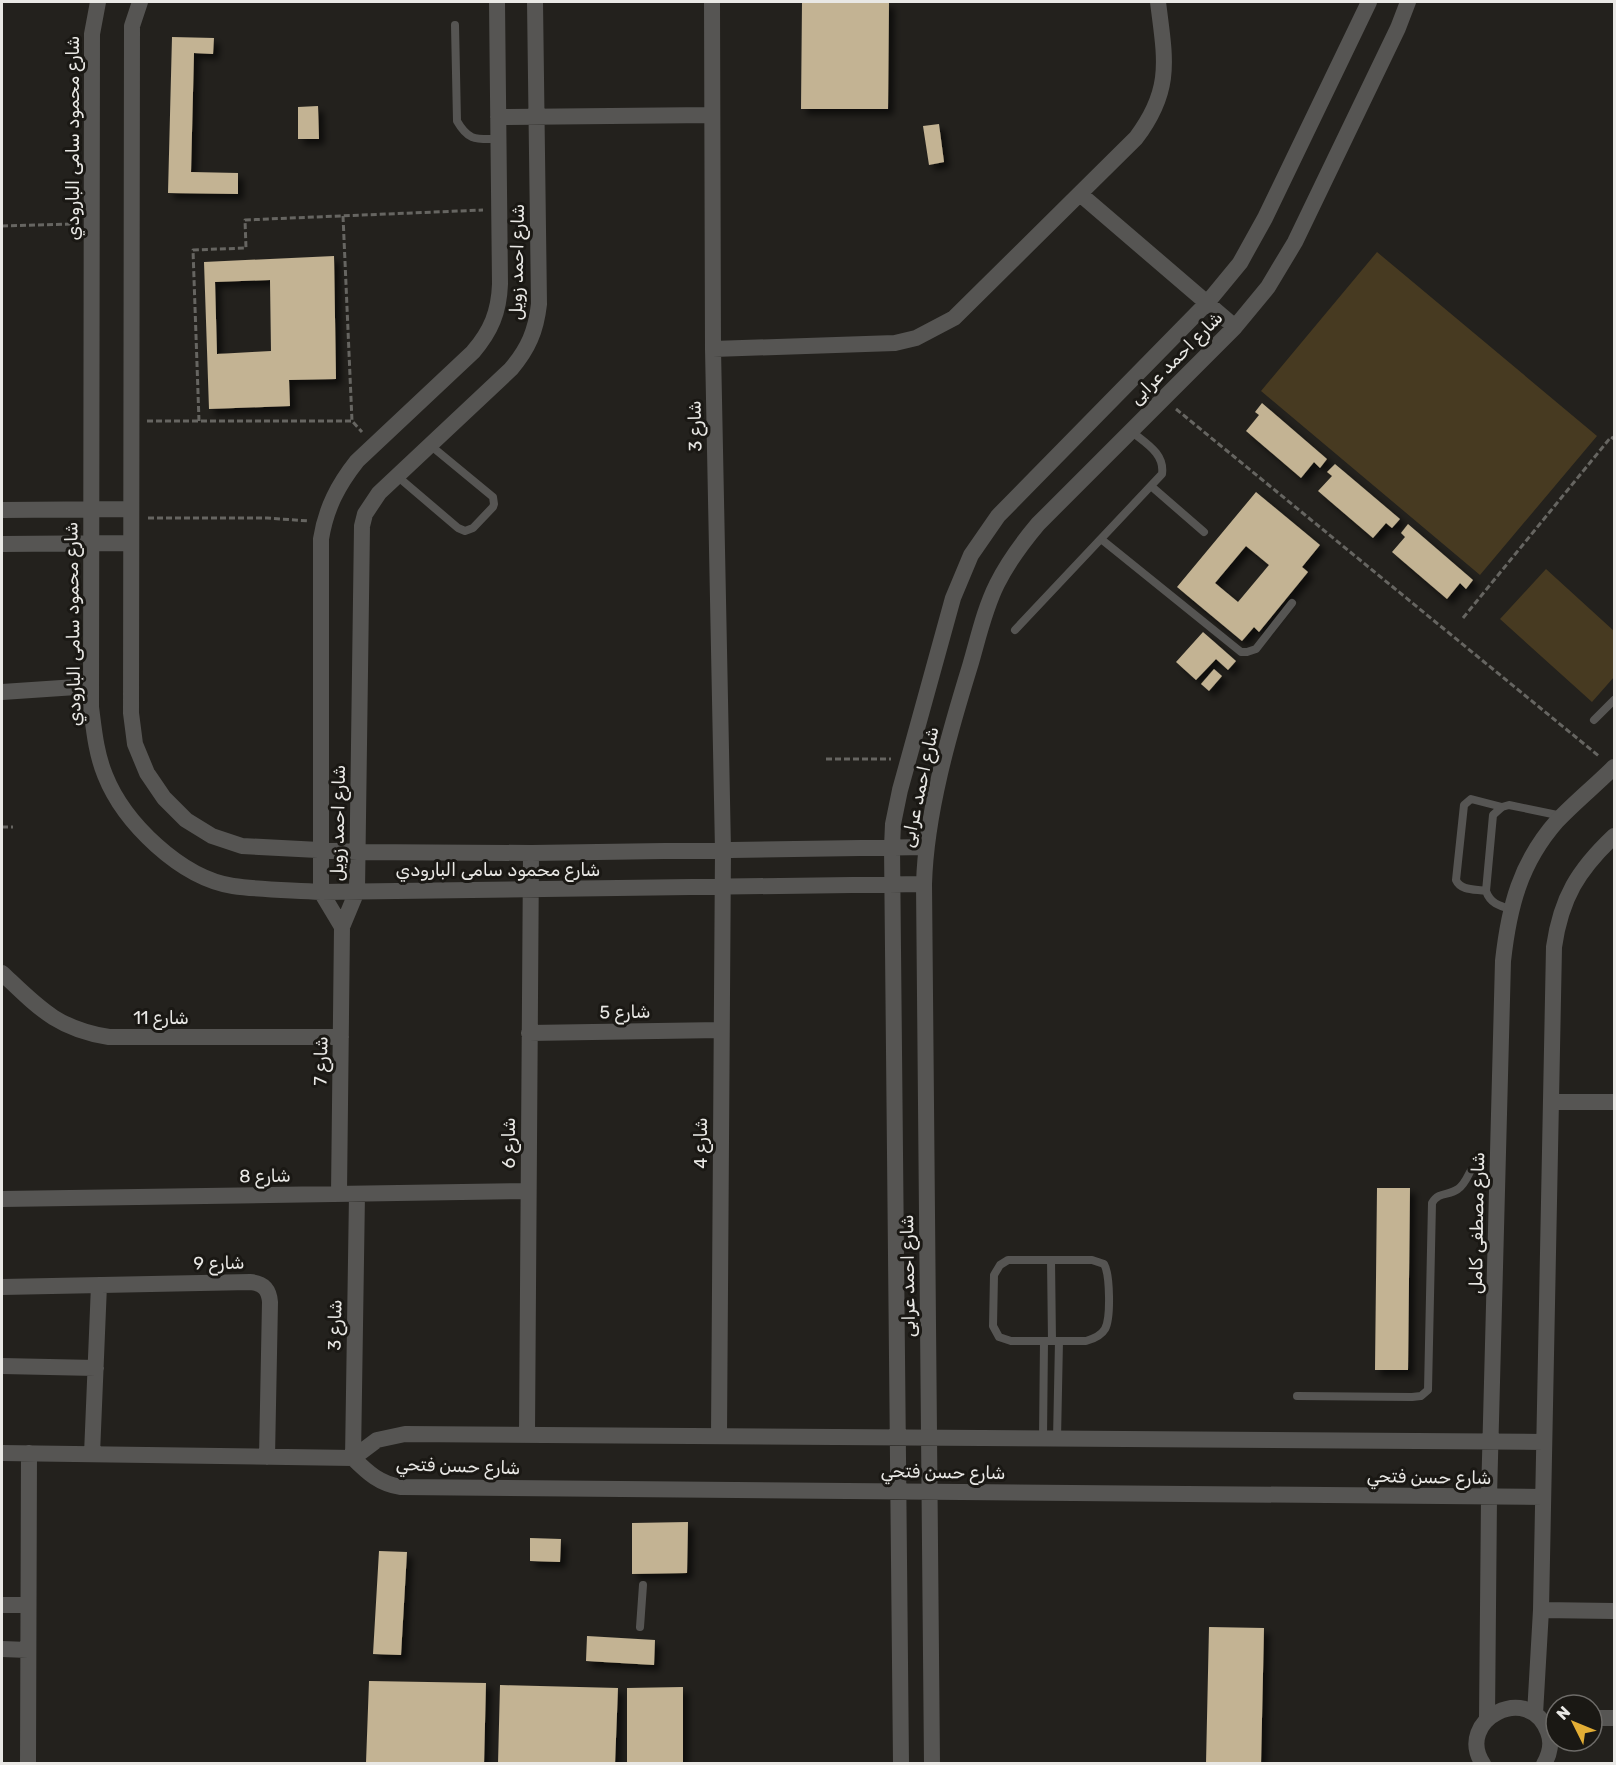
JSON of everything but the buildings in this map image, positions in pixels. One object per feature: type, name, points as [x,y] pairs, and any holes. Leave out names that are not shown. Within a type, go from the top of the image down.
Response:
[{"type":"street","name":"شارع محمود سامى البارودي","points":[[98,2],[92,34],[91,707],[95,742],[105,775],[121,806],[143,833],[169,856],[198,874],[231,886],[321,892],[924,884]]},
{"type":"street","name":"شارع محمود سامى البارودي","points":[[140,2],[132,27],[131,714],[135,744],[147,773],[164,798],[186,820],[212,836],[242,846],[357,852],[531,853],[926,847]]},
{"type":"street","name":"شارع احمد زويل","points":[[342,927],[321,892],[321,539],[331,500],[342,479],[357,461],[486,338],[500,303],[497,2]]},
{"type":"street","name":"شارع احمد زويل","points":[[342,927],[357,891],[362,526],[371,503],[511,369],[531,339],[537,322],[539,304],[535,2]]},
{"type":"street","name":"شارع 3","points":[[712,2],[713,349],[723,850]]},
{"type":"street","points":[[713,349],[895,344],[916,338],[954,318],[1136,138],[1149,121],[1164,82],[1165,61],[1158,2]]},
{"type":"street","name":"شارع احمد عرابى","points":[[901,1764],[892,847],[896,809],[908,759],[952,598],[961,576],[984,535],[998,516],[1207,303],[1240,263],[1262,226],[1369,2]]},
{"type":"street","name":"شارع احمد عرابى","points":[[932,1764],[924,884],[926,847],[932,811],[957,706],[987,608],[996,585],[1013,556],[1038,524],[1235,327],[1268,287],[1295,242],[1398,28],[1408,2]]},
{"type":"street","points":[[498,117],[712,115]]},
{"type":"street","points":[[1080,194],[1235,327]]},
{"type":"street","points":[[2,510],[92,510],[131,514]]},
{"type":"street","points":[[2,544],[131,543]]},
{"type":"street","points":[[2,692],[91,686]]},
{"type":"street","name":"شارع مصطفى كامل","points":[[1483,1764],[1478,1749],[1478,1738],[1487,1719],[1489,1497],[1503,961],[1507,923],[1517,886],[1534,852],[1562,816],[1614,767]]},
{"type":"street","points":[[1537,1716],[1554,947],[1565,901],[1576,879],[1590,860],[1614,836]]},
{"type":"street","name":"شارع 4","points":[[719,1436],[723,850]]},
{"type":"street","name":"شارع 6","points":[[527,1434],[531,853]]},
{"type":"street","name":"شارع 7","points":[[339,1194],[342,927]]},
{"type":"street","name":"شارع 11","points":[[2,973],[52,1018],[89,1034],[109,1037],[341,1037]]},
{"type":"street","name":"شارع 5","points":[[530,1033],[721,1030]]},
{"type":"street","points":[[1551,1102],[1614,1102]]},
{"type":"street","name":"شارع 8","points":[[2,1199],[528,1191]]},
{"type":"street","name":"شارع 3","points":[[353,1458],[357,1194]]},
{"type":"street","name":"شارع 9","points":[[2,1287],[250,1282],[265,1287],[270,1302],[267,1456]]},
{"type":"street","points":[[92,1454],[99,1285]]},
{"type":"street","points":[[2,1366],[96,1368]]},
{"type":"street","name":"شارع حسن فتحي","points":[[1543,1497],[401,1487],[383,1483],[374,1478],[353,1458],[369,1445],[395,1434],[1544,1442]]},
{"type":"street","points":[[2,1453],[353,1458]]},
{"type":"street","points":[[28,1453],[28,1764]]},
{"type":"street","points":[[2,1605],[28,1605]]},
{"type":"street","points":[[1541,1610],[1614,1611]]},
{"type":"street","points":[[2,1649],[28,1650]]},
{"type":"street","points":[[1487,1719],[1496,1712],[1516,1707],[1526,1709],[1537,1716],[1546,1726],[1550,1737],[1550,1748],[1544,1764]]},
{"type":"street","points":[[1537,1716],[1544,1716]]},
{"type":"lane","points":[[455,25],[457,121],[473,139],[499,140]]},
{"type":"lane","points":[[1015,630],[1162,474],[1161,458],[1131,431]]},
{"type":"lane","points":[[397,476],[458,528],[465,531],[473,528],[493,507],[493,497],[430,445]]},
{"type":"lane","points":[[1151,486],[1204,532]]},
{"type":"lane","points":[[1101,539],[1241,652],[1256,649],[1292,603]]},
{"type":"lane","points":[[1594,720],[1614,700]]},
{"type":"lane","points":[[1486,891],[1464,888],[1459,886],[1456,880],[1464,805],[1471,799],[1502,807],[1515,806],[1562,816]]},
{"type":"lane","points":[[1502,807],[1493,814],[1486,891],[1490,900],[1495,904],[1511,909]]},
{"type":"lane","points":[[1297,1396],[1412,1397],[1421,1396],[1428,1390],[1432,1203],[1440,1194],[1459,1188],[1470,1172]]},
{"type":"lane","points":[[1008,1260],[1052,1260],[1098,1261],[1104,1264],[1108,1276],[1108,1322],[1105,1330],[1093,1339],[1005,1340],[995,1332],[993,1326],[994,1275],[1000,1265],[1008,1260]]},
{"type":"lane","points":[[1050,1439],[1052,1260]]},
{"type":"lane","points":[[1050,1439],[1052,1341]]},
{"type":"lane","points":[[640,1627],[643,1585]]},
{"type":"path","points":[[199,421],[193,250],[246,248],[244,220],[500,209]]},
{"type":"path","points":[[131,421],[352,421],[343,216]]},
{"type":"path","points":[[2,226],[92,223]]},
{"type":"path","points":[[1163,398],[1614,767]]},
{"type":"path","points":[[1463,618],[1611,436],[1614,439]]},
{"type":"path","points":[[131,514],[324,522]]},
{"type":"path","points":[[826,759],[908,759]]},
{"type":"path","points":[[2,827],[14,827]]},
{"type":"shaded area","points":[[1377,252],[1597,436],[1480,575],[1261,391]]},
{"type":"shaded area","points":[[1546,569],[1614,631],[1614,677],[1592,702],[1500,619]]}]
